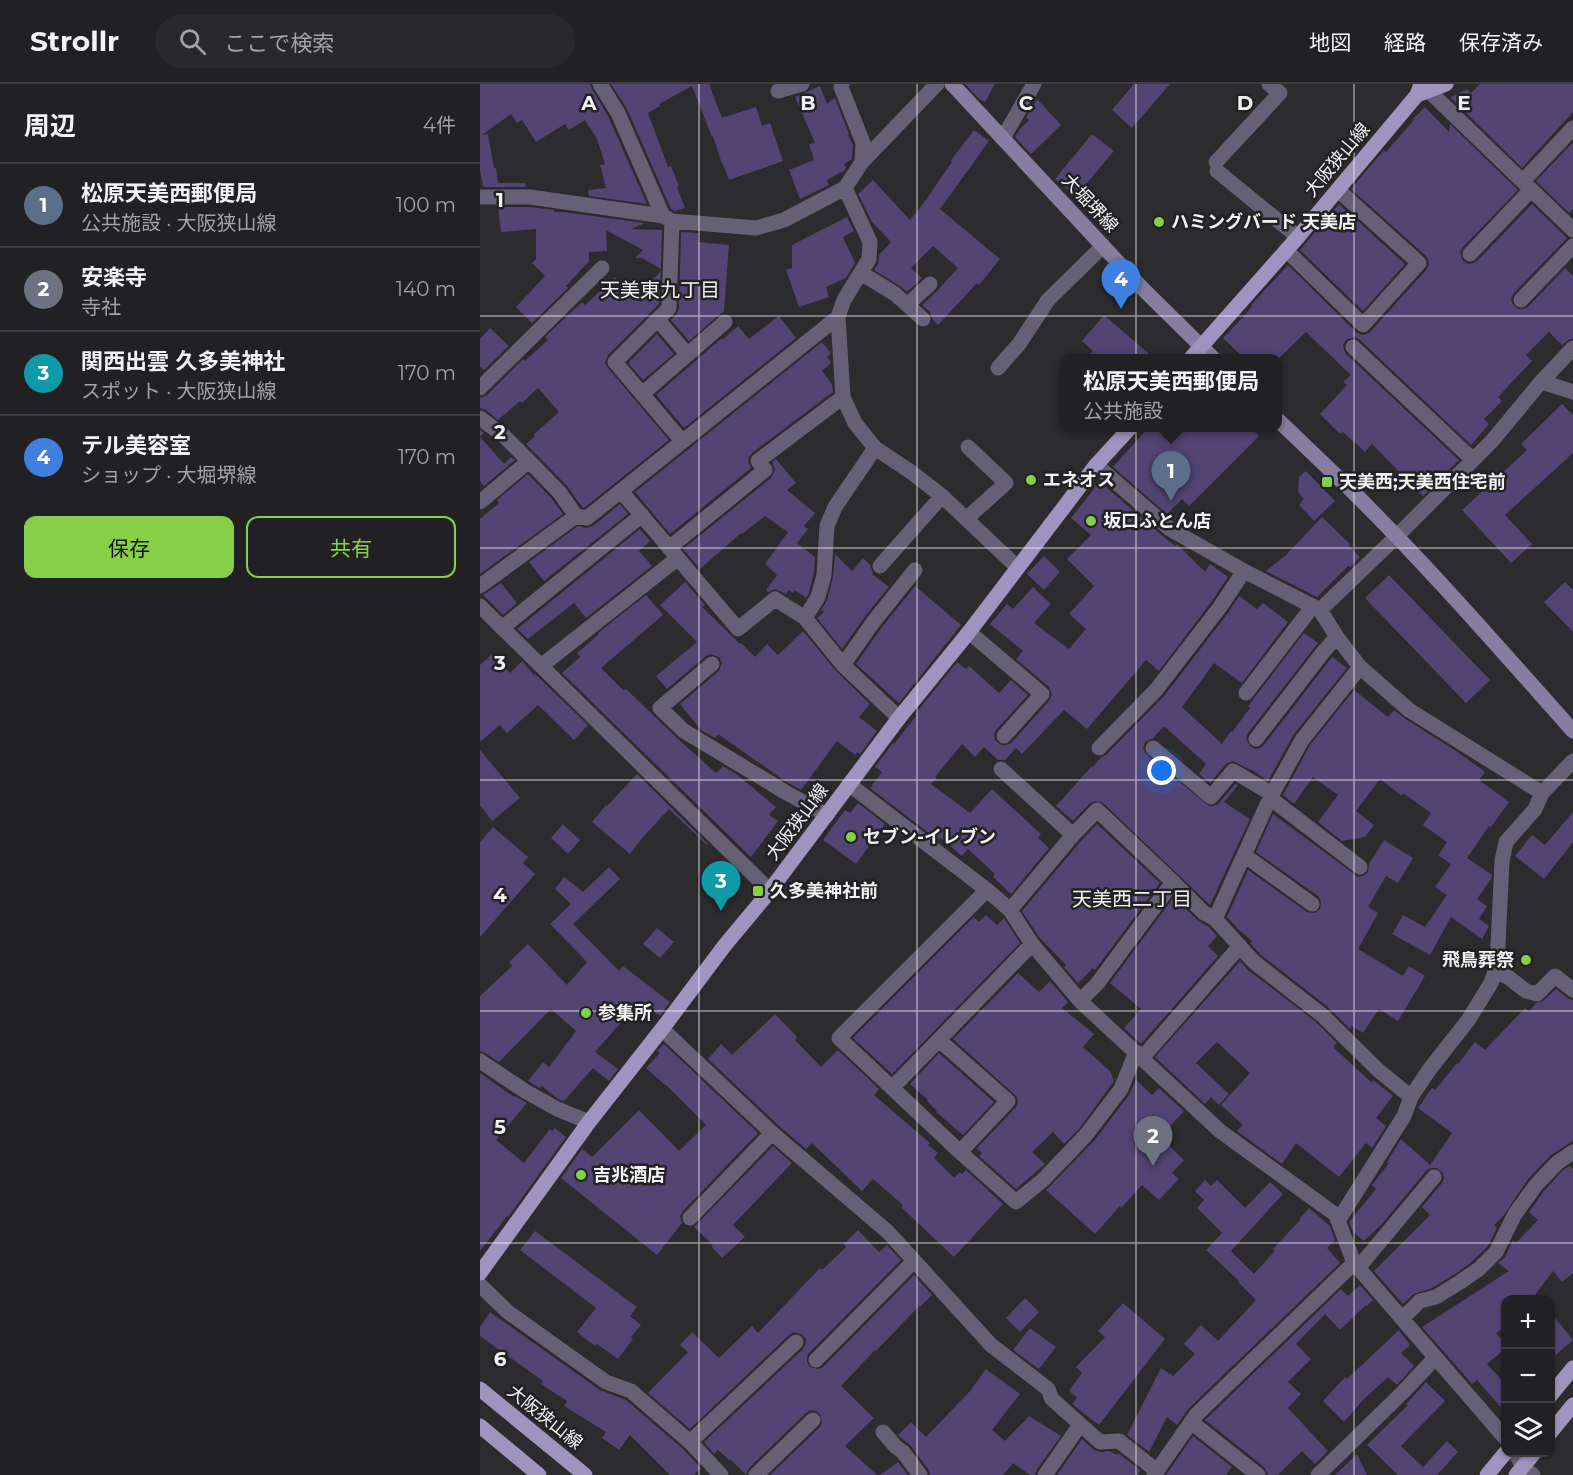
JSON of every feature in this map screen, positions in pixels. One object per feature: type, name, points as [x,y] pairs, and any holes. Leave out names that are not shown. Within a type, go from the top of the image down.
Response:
[{"type":"main road","name":"大阪狭山線","points":[[1196,353],[1287,250],[1422,90],[1446,84]]},
{"type":"main road","name":"大阪狭山線","points":[[480,1273],[485,1255],[725,945],[770,891],[899,718],[969,632],[1096,465],[1126,432]]},
{"type":"main road","points":[[1555,1391],[1573,1368]]},
{"type":"main road","name":"大阪狭山線","points":[[480,1389],[585,1475]]},
{"type":"main road","points":[[1555,1428],[1573,1406]]},
{"type":"main road","points":[[480,1426],[539,1475]]},
{"type":"main road","points":[[1487,1475],[1502,1457]]},
{"type":"main road","points":[[1524,1472],[1532,1457]]},
{"type":"street","points":[[600,84],[618,113],[667,219],[669,308],[615,362],[682,441]]},
{"type":"street","points":[[778,91],[798,84]]},
{"type":"street","points":[[842,84],[841,87],[863,143],[862,162]]},
{"type":"street","points":[[480,197],[530,197],[667,219],[756,228],[784,220],[845,188],[862,162],[938,84]]},
{"type":"street","name":"大堀堺線","points":[[952,84],[1143,289],[1196,353]]},
{"type":"street","points":[[1003,138],[1034,84]]},
{"type":"street","points":[[1269,84],[1280,93],[1216,166],[1298,237]]},
{"type":"street","points":[[1422,90],[1573,230]]},
{"type":"street","points":[[1470,254],[1573,128]]},
{"type":"street","points":[[845,188],[870,242],[869,259],[844,300],[838,317],[843,397],[855,423],[875,448],[942,496],[1017,567]]},
{"type":"street","points":[[1287,250],[1363,325],[1419,263],[1338,190]]},
{"type":"street","points":[[998,368],[1019,344],[1048,300],[1103,246]]},
{"type":"street","points":[[1521,300],[1573,246]]},
{"type":"street","points":[[480,388],[602,268]]},
{"type":"street","points":[[861,273],[894,294],[923,319]]},
{"type":"street","points":[[907,305],[930,284]]},
{"type":"street","points":[[480,418],[504,436],[529,461],[560,493],[576,516],[587,518],[838,317]]},
{"type":"street","points":[[658,320],[687,354]]},
{"type":"street","points":[[642,394],[725,322]]},
{"type":"street","points":[[1353,347],[1473,460]]},
{"type":"street","points":[[1246,693],[1316,608],[1396,537],[1492,441],[1573,348]]},
{"type":"street","points":[[1542,382],[1573,392]]},
{"type":"street","points":[[542,666],[674,553],[765,470],[758,461],[843,397]]},
{"type":"street","points":[[1282,424],[1396,537],[1573,731]]},
{"type":"street","points":[[966,519],[1006,483],[968,447]]},
{"type":"street","points":[[805,618],[818,597],[824,575],[827,526],[835,507],[875,448]]},
{"type":"street","points":[[480,502],[529,461]]},
{"type":"street","points":[[1096,465],[1170,529],[1316,608],[1360,667],[1409,711],[1542,793]]},
{"type":"street","points":[[621,491],[738,629],[775,599],[805,618],[843,665],[899,718]]},
{"type":"street","points":[[880,566],[942,496]]},
{"type":"street","points":[[502,628],[642,515]]},
{"type":"street","points":[[480,586],[576,516]]},
{"type":"street","points":[[843,665],[874,621],[915,570]]},
{"type":"street","points":[[1099,748],[1156,690],[1221,607],[1244,571]]},
{"type":"street","points":[[480,606],[770,891]]},
{"type":"street","points":[[969,632],[1042,694],[1004,736]]},
{"type":"street","points":[[1256,739],[1324,651],[1338,637]]},
{"type":"street","points":[[712,664],[660,708],[684,732],[827,815]]},
{"type":"street","points":[[1215,919],[1271,796],[1302,740],[1360,667]]},
{"type":"street","points":[[1153,748],[1211,797],[1233,771],[1271,796],[1360,867]]},
{"type":"street","points":[[1338,1221],[1404,1116],[1411,1097],[1469,1019],[1491,983],[1497,966],[1502,861],[1506,843],[1535,809],[1542,793],[1573,760]]},
{"type":"street","points":[[1001,769],[1073,836]]},
{"type":"street","points":[[850,785],[1010,910],[1032,944],[1080,1001],[1220,1131],[1336,1215],[1356,1266],[1501,1433]]},
{"type":"street","points":[[1010,910],[1097,810],[1204,913],[1215,919],[1254,962],[1322,1015],[1378,1070],[1411,1097]]},
{"type":"street","points":[[1244,855],[1312,904]]},
{"type":"street","points":[[1080,1001],[1096,984],[1173,882]]},
{"type":"street","points":[[987,890],[839,1038],[1016,1202],[1043,1180],[1086,1135],[1121,1089],[1139,1055],[1240,946]]},
{"type":"street","points":[[891,1088],[1032,944]]},
{"type":"street","points":[[1495,972],[1508,977],[1526,992],[1537,994],[1555,976],[1573,990]]},
{"type":"street","points":[[662,1029],[772,1133],[888,1232],[991,1345],[1048,1389],[1052,1399],[1080,1425],[1100,1442],[1119,1441],[1156,1473],[1191,1422],[1226,1386],[1356,1266],[1434,1177]]},
{"type":"street","points":[[939,1040],[1008,1101],[960,1152]]},
{"type":"street","points":[[480,1061],[557,1109],[589,1122]]},
{"type":"street","points":[[690,1218],[772,1133]]},
{"type":"street","points":[[1402,1319],[1420,1301],[1436,1297],[1460,1282],[1496,1252],[1515,1214],[1536,1185],[1557,1163],[1573,1152]]},
{"type":"street","points":[[816,1360],[914,1261]]},
{"type":"street","points":[[480,1286],[508,1311],[606,1382],[631,1392],[690,1442],[721,1475]]},
{"type":"street","points":[[690,1442],[796,1342]]},
{"type":"street","points":[[1318,1475],[1436,1358]]},
{"type":"street","points":[[756,1475],[813,1420]]},
{"type":"street","points":[[1191,1422],[1258,1475]]},
{"type":"street","points":[[1045,1475],[1080,1425]]},
{"type":"street","points":[[883,1432],[921,1475]]},
{"type":"street","points":[[1517,1457],[1524,1472]]},
{"type":"building","points":[[480,84],[590,84],[609,118],[647,204],[589,196],[588,190],[606,188],[600,165],[605,164],[597,139],[585,120],[569,130],[565,124],[536,142],[522,120],[517,123],[511,114],[482,135],[488,134],[498,183],[525,183],[526,187],[483,187],[480,170]]},
{"type":"building","points":[[611,84],[709,84],[722,118],[756,107],[762,126],[770,123],[783,161],[729,180],[692,86],[659,104],[660,106],[648,113],[668,167],[671,166],[679,186],[677,187],[685,208],[675,211],[671,209],[627,109]]},
{"type":"building","points":[[965,84],[995,84],[985,102]]},
{"type":"building","points":[[1134,84],[1170,84],[1132,128],[1112,110]]},
{"type":"building","points":[[1480,84],[1573,84],[1573,112],[1522,168],[1451,98],[1467,89],[1471,93]]},
{"type":"building","points":[[820,86],[827,104],[835,98],[853,145],[852,159],[844,164],[845,170],[827,180],[829,185],[800,199],[789,170],[814,160],[809,144],[815,143],[795,97]]},
{"type":"building","points":[[1037,99],[1061,125],[1031,154],[1015,137],[1029,120],[1026,117]]},
{"type":"building","points":[[1425,107],[1449,132],[1450,124],[1518,190],[1463,247],[1460,252],[1463,261],[1468,264],[1477,261],[1532,204],[1567,238],[1514,293],[1511,298],[1512,303],[1518,309],[1528,307],[1565,268],[1573,276],[1573,339],[1562,345],[1549,332],[1526,355],[1532,361],[1498,397],[1502,401],[1484,419],[1489,424],[1471,445],[1360,340],[1355,337],[1346,340],[1343,345],[1346,354],[1459,460],[1423,496],[1372,444],[1365,452],[1343,432],[1340,434],[1320,414],[1347,385],[1343,382],[1351,375],[1306,332],[1282,355],[1240,354],[1223,338],[1288,265],[1361,335],[1370,332],[1426,270],[1429,264],[1426,256],[1351,189]]},
{"type":"building","points":[[974,130],[989,141],[940,209],[1000,259],[979,285],[977,283],[938,325],[930,312],[922,305],[958,268],[933,246],[911,268],[922,278],[907,292],[874,270],[878,264],[879,255],[891,242],[872,222],[858,194],[873,180],[910,220]]},
{"type":"building","points":[[1092,134],[1114,151],[1076,196],[1055,179]]},
{"type":"building","points":[[1573,142],[1573,209],[1569,213],[1536,181]]},
{"type":"building","points":[[1339,204],[1405,264],[1363,311],[1300,250]]},
{"type":"building","points":[[498,207],[529,207],[645,223],[631,229],[662,230],[661,269],[642,258],[635,258],[643,250],[606,230],[607,251],[589,252],[589,261],[566,286],[568,288],[532,323],[516,307],[545,276],[532,263],[536,259],[536,229],[501,232]]},
{"type":"building","points":[[847,217],[854,231],[843,237],[855,263],[846,278],[826,287],[829,297],[799,307],[786,270],[792,268],[792,245]]},
{"type":"building","points":[[681,232],[698,233],[698,242],[729,245],[724,312],[689,341],[671,320],[679,308]]},
{"type":"building","points":[[661,271],[659,304],[608,355],[605,363],[669,440],[584,508],[567,486],[526,444],[559,412],[538,388],[498,420],[480,408],[480,398],[487,395],[523,359],[525,361],[548,340],[545,337],[582,302],[585,305],[615,277],[635,298]]},
{"type":"building","points":[[1104,315],[1149,354],[1090,354],[1093,351],[1082,341]]},
{"type":"building","points":[[779,316],[796,338],[684,428],[656,395],[738,326],[749,339]]},
{"type":"building","points":[[490,328],[509,346],[484,370],[480,366],[480,339]]},
{"type":"building","points":[[657,334],[674,354],[643,380],[628,363]]},
{"type":"building","points":[[822,342],[831,354],[827,357],[831,363],[822,371],[832,384],[833,392],[752,453],[748,462],[751,468],[670,534],[635,492]]},
{"type":"building","points":[[1562,404],[1573,415],[1573,453],[1505,515],[1532,544],[1511,563],[1462,510],[1527,450],[1521,444]]},
{"type":"building","points":[[1144,432],[1255,432],[1259,436],[1189,506],[1182,499],[1167,514],[1113,467]]},
{"type":"building","points":[[480,437],[504,464],[511,457],[515,460],[484,486],[480,481]]},
{"type":"building","points":[[776,459],[796,483],[787,490],[815,513],[804,526],[808,529],[797,543],[815,557],[814,573],[806,598],[795,590],[793,593],[789,590],[786,594],[775,589],[768,592],[766,590],[777,575],[765,564],[788,532],[765,516],[741,533],[700,569],[683,549],[771,478],[775,469],[772,463]]},
{"type":"building","points":[[1306,471],[1335,501],[1314,521],[1299,505],[1304,499],[1298,492],[1299,477]]},
{"type":"building","points":[[528,474],[563,514],[480,574],[480,519],[499,503],[497,500]]},
{"type":"building","points":[[1099,481],[1175,546],[1177,544],[1205,572],[1210,564],[1228,577],[1159,671],[1146,660],[1087,729],[1064,710],[1022,754],[1016,748],[1005,760],[998,760],[984,747],[975,757],[962,744],[935,777],[937,778],[931,784],[970,813],[992,789],[1041,834],[1038,838],[1049,848],[1011,894],[993,877],[995,874],[968,849],[962,856],[940,837],[938,840],[870,788],[882,772],[875,767],[957,662],[966,669],[969,666],[999,693],[1011,680],[1028,695],[996,730],[995,740],[1001,745],[1011,743],[1049,701],[1052,695],[1049,687],[1016,659],[1023,651],[990,624],[1007,604],[1013,609],[1033,587],[1051,604],[1034,623],[1069,649],[1086,629],[1069,614],[1094,586],[1067,559],[1091,535],[1071,518]]},
{"type":"building","points":[[620,504],[628,514],[544,581],[529,562],[578,526],[586,528],[593,526]]},
{"type":"building","points":[[1322,517],[1360,557],[1317,597],[1266,571],[1286,555]]},
{"type":"building","points":[[640,529],[650,541],[639,551],[652,566],[586,618],[574,603],[528,639],[517,629]]},
{"type":"building","points":[[835,554],[852,571],[863,558],[870,565],[872,574],[889,587],[842,649],[817,618],[824,612],[821,610],[827,600],[833,577]]},
{"type":"building","points":[[1044,556],[1060,572],[1044,590],[1027,574]]},
{"type":"building","points":[[1389,575],[1490,680],[1466,703],[1365,598]]},
{"type":"building","points":[[685,582],[705,605],[702,607],[755,657],[767,644],[778,655],[803,631],[836,671],[870,704],[859,717],[877,731],[860,754],[857,752],[855,755],[837,741],[801,790],[718,734],[715,738],[701,730],[680,704],[719,671],[722,663],[719,657],[711,654],[706,656],[667,689],[656,676],[697,642],[660,605]]},
{"type":"building","points":[[1565,582],[1573,590],[1573,632],[1544,602]]},
{"type":"building","points":[[501,583],[517,603],[503,615],[483,595]]},
{"type":"building","points":[[915,586],[961,625],[899,703],[856,664]]},
{"type":"building","points":[[646,595],[663,615],[601,668],[716,773],[723,766],[776,807],[769,815],[778,821],[751,857],[562,673],[580,657],[577,653],[598,633]]},
{"type":"building","points":[[1239,596],[1257,609],[1263,603],[1288,622],[1242,683],[1214,663],[1182,707],[1222,744],[1304,633],[1318,643],[1248,733],[1246,738],[1250,746],[1255,749],[1264,745],[1332,657],[1347,668],[1294,734],[1268,781],[1233,761],[1226,764],[1210,783],[1199,774],[1206,764],[1164,726],[1153,738],[1145,742],[1143,749],[1147,755],[1209,806],[1218,804],[1235,784],[1238,785],[1224,802],[1250,819],[1210,905],[1103,803],[1095,801],[1090,803],[1073,821],[1056,806],[1092,766],[1106,755],[1164,696]]},
{"type":"building","points":[[492,654],[510,673],[522,661],[588,725],[574,740],[538,705],[507,733],[500,725],[480,742],[480,665]]},
{"type":"building","points":[[1354,690],[1388,717],[1394,710],[1456,751],[1485,772],[1479,780],[1509,802],[1467,858],[1492,875],[1477,899],[1487,906],[1479,919],[1489,926],[1482,939],[1451,917],[1430,955],[1392,934],[1403,915],[1425,927],[1447,895],[1435,887],[1451,864],[1438,855],[1447,842],[1423,825],[1431,813],[1403,793],[1402,796],[1380,779],[1356,811],[1374,825],[1365,837],[1342,841],[1318,822],[1338,795],[1313,777],[1294,804],[1283,795],[1310,745]]},
{"type":"building","points":[[480,750],[520,798],[492,821],[480,805]]},
{"type":"building","points":[[637,774],[707,845],[669,809],[630,854],[592,822]]},
{"type":"building","name":"セブン-イレブン","points":[[858,803],[885,824],[856,864],[823,840],[845,810],[850,813]]},
{"type":"building","points":[[1573,812],[1573,842],[1544,879],[1515,856],[1532,835],[1545,845]]},
{"type":"building","points":[[1273,814],[1358,877],[1368,872],[1369,864],[1384,840],[1413,858],[1398,883],[1386,876],[1368,907],[1378,913],[1358,949],[1403,976],[1409,966],[1425,976],[1398,1021],[1379,1009],[1363,1033],[1352,1026],[1350,1029],[1328,1007],[1261,955],[1250,943],[1252,941],[1227,917],[1248,870],[1307,912],[1315,913],[1320,909],[1321,901],[1318,896],[1256,852]]},
{"type":"building","points":[[563,824],[580,840],[568,854],[551,838]]},
{"type":"building","points":[[1097,824],[1160,883],[1095,970],[1093,968],[1078,983],[1064,967],[1066,965],[1039,937],[1022,911]]},
{"type":"building","points":[[493,827],[528,857],[523,863],[535,874],[480,937],[480,842]]},
{"type":"building","points":[[609,867],[620,879],[573,924],[619,971],[623,966],[670,1002],[660,1016],[640,1001],[595,1052],[618,1069],[609,1081],[593,1068],[564,1101],[542,1086],[540,1088],[528,1081],[543,1062],[549,1067],[576,1031],[551,1009],[499,1062],[480,1051],[480,996],[512,966],[509,962],[528,944],[567,985],[587,962],[550,924],[571,904],[555,889],[564,877],[583,892]]},
{"type":"building","points":[[1174,897],[1217,936],[1208,946],[1218,956],[1141,1044],[1124,1028],[1141,1009],[1110,983]]},
{"type":"building","points":[[986,915],[997,925],[1004,918],[1020,943],[892,1074],[853,1038],[974,917],[979,922]]},
{"type":"building","points":[[657,928],[674,942],[660,958],[643,944]]},
{"type":"building","points":[[1240,961],[1248,970],[1316,1022],[1337,1043],[1333,1047],[1372,1083],[1373,1080],[1393,1096],[1376,1118],[1386,1126],[1372,1148],[1366,1143],[1339,1177],[1296,1143],[1282,1164],[1237,1131],[1243,1125],[1221,1105],[1250,1073],[1217,1042],[1196,1063],[1229,1094],[1219,1105],[1211,1097],[1205,1104],[1155,1057]]},
{"type":"building","points":[[1018,973],[1039,992],[1050,981],[1068,1002],[1062,1008],[1094,1034],[1083,1047],[1110,1071],[1114,1081],[1079,1129],[1064,1144],[1053,1132],[1032,1152],[1045,1164],[1016,1189],[979,1156],[982,1153],[977,1148],[1015,1108],[1018,1103],[1017,1097],[953,1039]]},
{"type":"building","points":[[1556,989],[1573,1000],[1573,1141],[1551,1155],[1528,1179],[1504,1215],[1494,1225],[1497,1228],[1483,1251],[1455,1274],[1432,1288],[1414,1294],[1403,1304],[1374,1271],[1430,1215],[1422,1207],[1442,1183],[1443,1173],[1436,1168],[1427,1170],[1381,1225],[1364,1241],[1353,1232],[1349,1222],[1376,1189],[1372,1185],[1389,1163],[1387,1162],[1401,1139],[1430,1165],[1452,1133],[1418,1108],[1432,1088],[1435,1090],[1475,1042],[1485,1050],[1525,1008],[1529,1012],[1536,1003],[1543,1001]]},
{"type":"building","points":[[775,1014],[797,1037],[795,1040],[821,1067],[839,1051],[879,1089],[874,1095],[930,1143],[928,1145],[938,1153],[934,1158],[954,1178],[966,1170],[1003,1204],[954,1257],[901,1207],[903,1205],[873,1179],[862,1191],[812,1143],[806,1149],[779,1126],[708,1059],[721,1044],[732,1055]]},
{"type":"building","points":[[664,1044],[758,1133],[683,1211],[680,1216],[682,1223],[657,1255],[561,1178],[582,1149],[592,1157],[639,1110],[679,1151],[706,1125],[646,1068],[660,1053],[657,1051]]},
{"type":"building","points":[[939,1053],[994,1102],[963,1135],[936,1112],[928,1100],[910,1084]]},
{"type":"building","points":[[480,1073],[514,1097],[527,1103],[496,1140],[524,1163],[550,1129],[552,1131],[555,1128],[566,1137],[508,1217],[480,1251]]},
{"type":"building","points":[[1136,1080],[1152,1095],[1159,1088],[1184,1111],[1160,1137],[1184,1160],[1172,1173],[1179,1179],[1159,1200],[1142,1185],[1095,1234],[1046,1190],[1094,1141],[1129,1095]]},
{"type":"building","points":[[773,1146],[792,1163],[733,1225],[745,1237],[722,1258],[711,1246],[713,1245],[694,1227]]},
{"type":"building","points":[[1570,1166],[1573,1169],[1573,1273],[1562,1282],[1553,1271],[1535,1295],[1501,1295],[1501,1330],[1496,1333],[1501,1338],[1501,1352],[1487,1364],[1501,1379],[1501,1407],[1477,1380],[1472,1384],[1422,1327],[1509,1271],[1498,1263],[1505,1257],[1513,1240],[1516,1243],[1538,1220],[1529,1212],[1563,1170]]},
{"type":"building","points":[[1205,1180],[1211,1186],[1217,1180],[1245,1208],[1270,1182],[1283,1194],[1231,1251],[1254,1274],[1309,1208],[1330,1226],[1335,1240],[1327,1248],[1340,1263],[1189,1408],[1177,1425],[1167,1417],[1149,1452],[1127,1435],[1161,1368],[1173,1376],[1195,1354],[1184,1344],[1201,1325],[1218,1341],[1256,1300],[1206,1250],[1222,1233],[1197,1208],[1204,1200],[1195,1191]]},
{"type":"building","points":[[858,1230],[879,1252],[887,1245],[901,1260],[809,1353],[807,1362],[810,1367],[818,1369],[823,1367],[914,1275],[932,1295],[841,1386],[874,1418],[845,1446],[877,1475],[770,1475],[820,1427],[822,1422],[820,1414],[811,1410],[749,1468],[746,1475],[718,1450],[714,1454],[704,1442],[803,1349],[806,1340],[803,1335],[794,1332],[789,1335],[690,1429],[648,1393],[688,1352],[680,1345],[692,1332],[719,1358],[752,1326],[758,1333],[820,1268],[822,1270],[846,1247],[844,1244]]},
{"type":"building","points":[[535,1231],[637,1307],[630,1316],[641,1325],[618,1359],[577,1332],[596,1308],[520,1250]]},
{"type":"building","points":[[1360,1285],[1373,1300],[1340,1330],[1325,1314],[1296,1344],[1311,1359],[1288,1382],[1301,1394],[1288,1408],[1328,1451],[1315,1464],[1302,1451],[1278,1475],[1268,1475],[1264,1467],[1205,1420],[1341,1289],[1348,1296]]},
{"type":"building","points":[[1025,1298],[1039,1312],[1020,1332],[1006,1318]]},
{"type":"building","points":[[1123,1303],[1165,1339],[1099,1425],[1072,1404],[1077,1397],[1069,1391],[1082,1373],[1076,1367],[1105,1337],[1098,1331]]},
{"type":"building","points":[[490,1312],[600,1390],[626,1400],[683,1449],[701,1468],[694,1475],[670,1475],[630,1435],[619,1450],[602,1438],[606,1432],[564,1406],[567,1401],[541,1384],[543,1381],[480,1336],[480,1327]]},
{"type":"building","points":[[1555,1318],[1573,1340],[1555,1356]]},
{"type":"building","points":[[1030,1328],[1056,1347],[1039,1369],[1013,1350]]},
{"type":"building","points":[[1399,1330],[1410,1345],[1401,1353],[1414,1366],[1397,1385],[1388,1377],[1344,1422],[1323,1401],[1345,1377],[1347,1379]]},
{"type":"building","points":[[986,1369],[1020,1394],[992,1430],[1005,1441],[1029,1416],[1061,1436],[1035,1475],[1030,1475],[1013,1463],[1003,1475],[930,1475],[911,1446],[898,1435],[911,1422],[926,1437],[970,1391]]},
{"type":"building","points":[[1426,1382],[1445,1401],[1401,1446],[1423,1467],[1447,1441],[1458,1452],[1437,1475],[1398,1475],[1367,1445],[1408,1405],[1406,1404]]},
{"type":"building","points":[[1193,1436],[1232,1467],[1226,1475],[1166,1475]]},
{"type":"building","points":[[1082,1439],[1094,1450],[1110,1451],[1117,1455],[1118,1453],[1140,1470],[1138,1475],[1057,1475]]},
{"type":"building","points":[[1357,1454],[1367,1475],[1335,1475]]},
{"type":"building","points":[[898,1462],[908,1475],[880,1475]]},
{"type":"place","name":"ハミングバード 天美店","points":[[1159,222]]},
{"type":"place","name":"テル美容室","points":[[1121,309]]},
{"type":"place","name":"エネオス","points":[[1031,480]]},
{"type":"place","name":"天美西;天美西住宅前","points":[[1327,482]]},
{"type":"place","name":"松原天美西郵便局","points":[[1171,501]]},
{"type":"place","name":"坂口ふとん店","points":[[1091,521]]},
{"type":"place","name":"セブン-イレブン","points":[[851,837]]},
{"type":"place","name":"久多美神社前","points":[[758,891]]},
{"type":"place","name":"関西出雲 久多美神社","points":[[721,911]]},
{"type":"place","name":"飛鳥葬祭","points":[[1526,960]]},
{"type":"place","name":"参集所","points":[[586,1013]]},
{"type":"place","name":"安楽寺","points":[[1153,1166]]},
{"type":"place","name":"吉兆酒店","points":[[581,1175]]},
{"type":"district","name":"天美東九丁目","points":[[660,290]]},
{"type":"district","name":"天美西二丁目","points":[[1132,899]]}]
